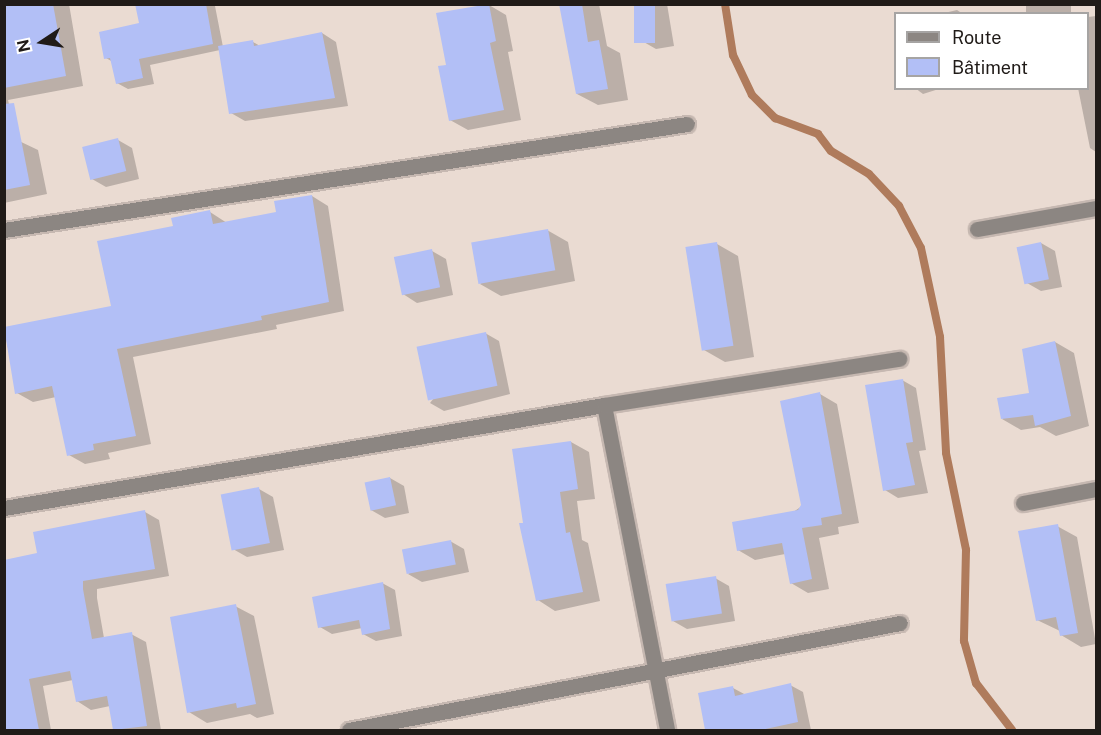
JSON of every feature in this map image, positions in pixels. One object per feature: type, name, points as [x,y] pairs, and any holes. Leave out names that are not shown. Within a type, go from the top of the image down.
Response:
[{"type":"street","points":[[4,230],[687,124]]},
{"type":"street","points":[[977,229],[1096,208]]},
{"type":"street","points":[[4,508],[604,405],[899,359]]},
{"type":"street","points":[[604,405],[668,730]]},
{"type":"street","points":[[1023,503],[1096,489]]},
{"type":"street","points":[[349,730],[401,726],[656,669],[900,623]]},
{"type":"building","points":[[4,4],[53,4],[66,76],[4,88]]},
{"type":"building","points":[[135,4],[206,4],[213,44],[139,59],[143,78],[116,84],[110,58],[104,59],[99,32],[139,23]]},
{"type":"building","points":[[489,4],[496,41],[490,43],[504,110],[449,121],[438,66],[446,65],[436,13]]},
{"type":"building","points":[[559,4],[582,4],[588,42],[599,40],[608,89],[576,94]]},
{"type":"building","points":[[634,4],[655,4],[655,43],[634,43]]},
{"type":"building","points":[[322,32],[335,98],[229,114],[218,46],[253,40],[254,46]]},
{"type":"building","points":[[14,103],[30,185],[4,190],[4,104]]},
{"type":"building","points":[[118,138],[126,171],[90,180],[82,147]]},
{"type":"building","points":[[312,195],[329,302],[261,316],[262,320],[117,349],[136,436],[93,444],[94,450],[67,456],[52,386],[15,394],[4,327],[111,306],[97,241],[173,226],[171,218],[210,210],[213,224],[276,212],[274,201]]},
{"type":"building","points":[[548,229],[555,270],[478,284],[471,243]]},
{"type":"building","points":[[717,242],[733,346],[702,351],[685,247]]},
{"type":"building","points":[[1041,242],[1049,279],[1024,284],[1017,247]]},
{"type":"building","points":[[432,249],[440,287],[402,295],[394,257]]},
{"type":"building","points":[[486,332],[497,386],[428,401],[417,347]]},
{"type":"building","points":[[1055,341],[1071,416],[1035,426],[1033,415],[1001,419],[997,398],[1029,393],[1022,349]]},
{"type":"building","points":[[903,379],[913,442],[906,443],[915,485],[883,491],[865,385]]},
{"type":"building","points":[[820,392],[842,514],[821,518],[822,525],[802,528],[812,579],[790,584],[782,543],[737,551],[732,522],[798,510],[801,505],[780,401]]},
{"type":"building","points":[[571,441],[578,489],[560,492],[566,533],[570,532],[583,592],[536,601],[519,523],[523,523],[512,449]]},
{"type":"building","points":[[390,477],[396,505],[371,511],[365,482]]},
{"type":"building","points":[[259,487],[270,543],[232,550],[221,494]]},
{"type":"building","points":[[145,510],[155,569],[83,581],[83,589],[92,639],[132,632],[147,726],[113,730],[107,696],[76,702],[70,671],[29,679],[39,730],[4,730],[4,560],[37,553],[33,532]]},
{"type":"building","points":[[1058,524],[1078,633],[1060,636],[1056,617],[1036,621],[1018,531]]},
{"type":"building","points":[[451,540],[456,565],[407,574],[402,550]]},
{"type":"building","points":[[716,576],[722,614],[672,622],[666,584]]},
{"type":"building","points":[[383,582],[390,629],[362,635],[359,620],[318,628],[312,597]]},
{"type":"building","points":[[236,604],[256,704],[237,708],[236,703],[187,713],[170,617]]},
{"type":"building","points":[[791,683],[798,722],[761,730],[705,730],[698,693],[733,686],[735,696]]},
{"type":"waterway","points":[[725,4],[733,55],[752,95],[775,118],[818,134],[831,151],[869,174],[899,206],[921,248],[940,337],[946,453],[966,550],[964,641],[976,683],[1012,730]]}]
